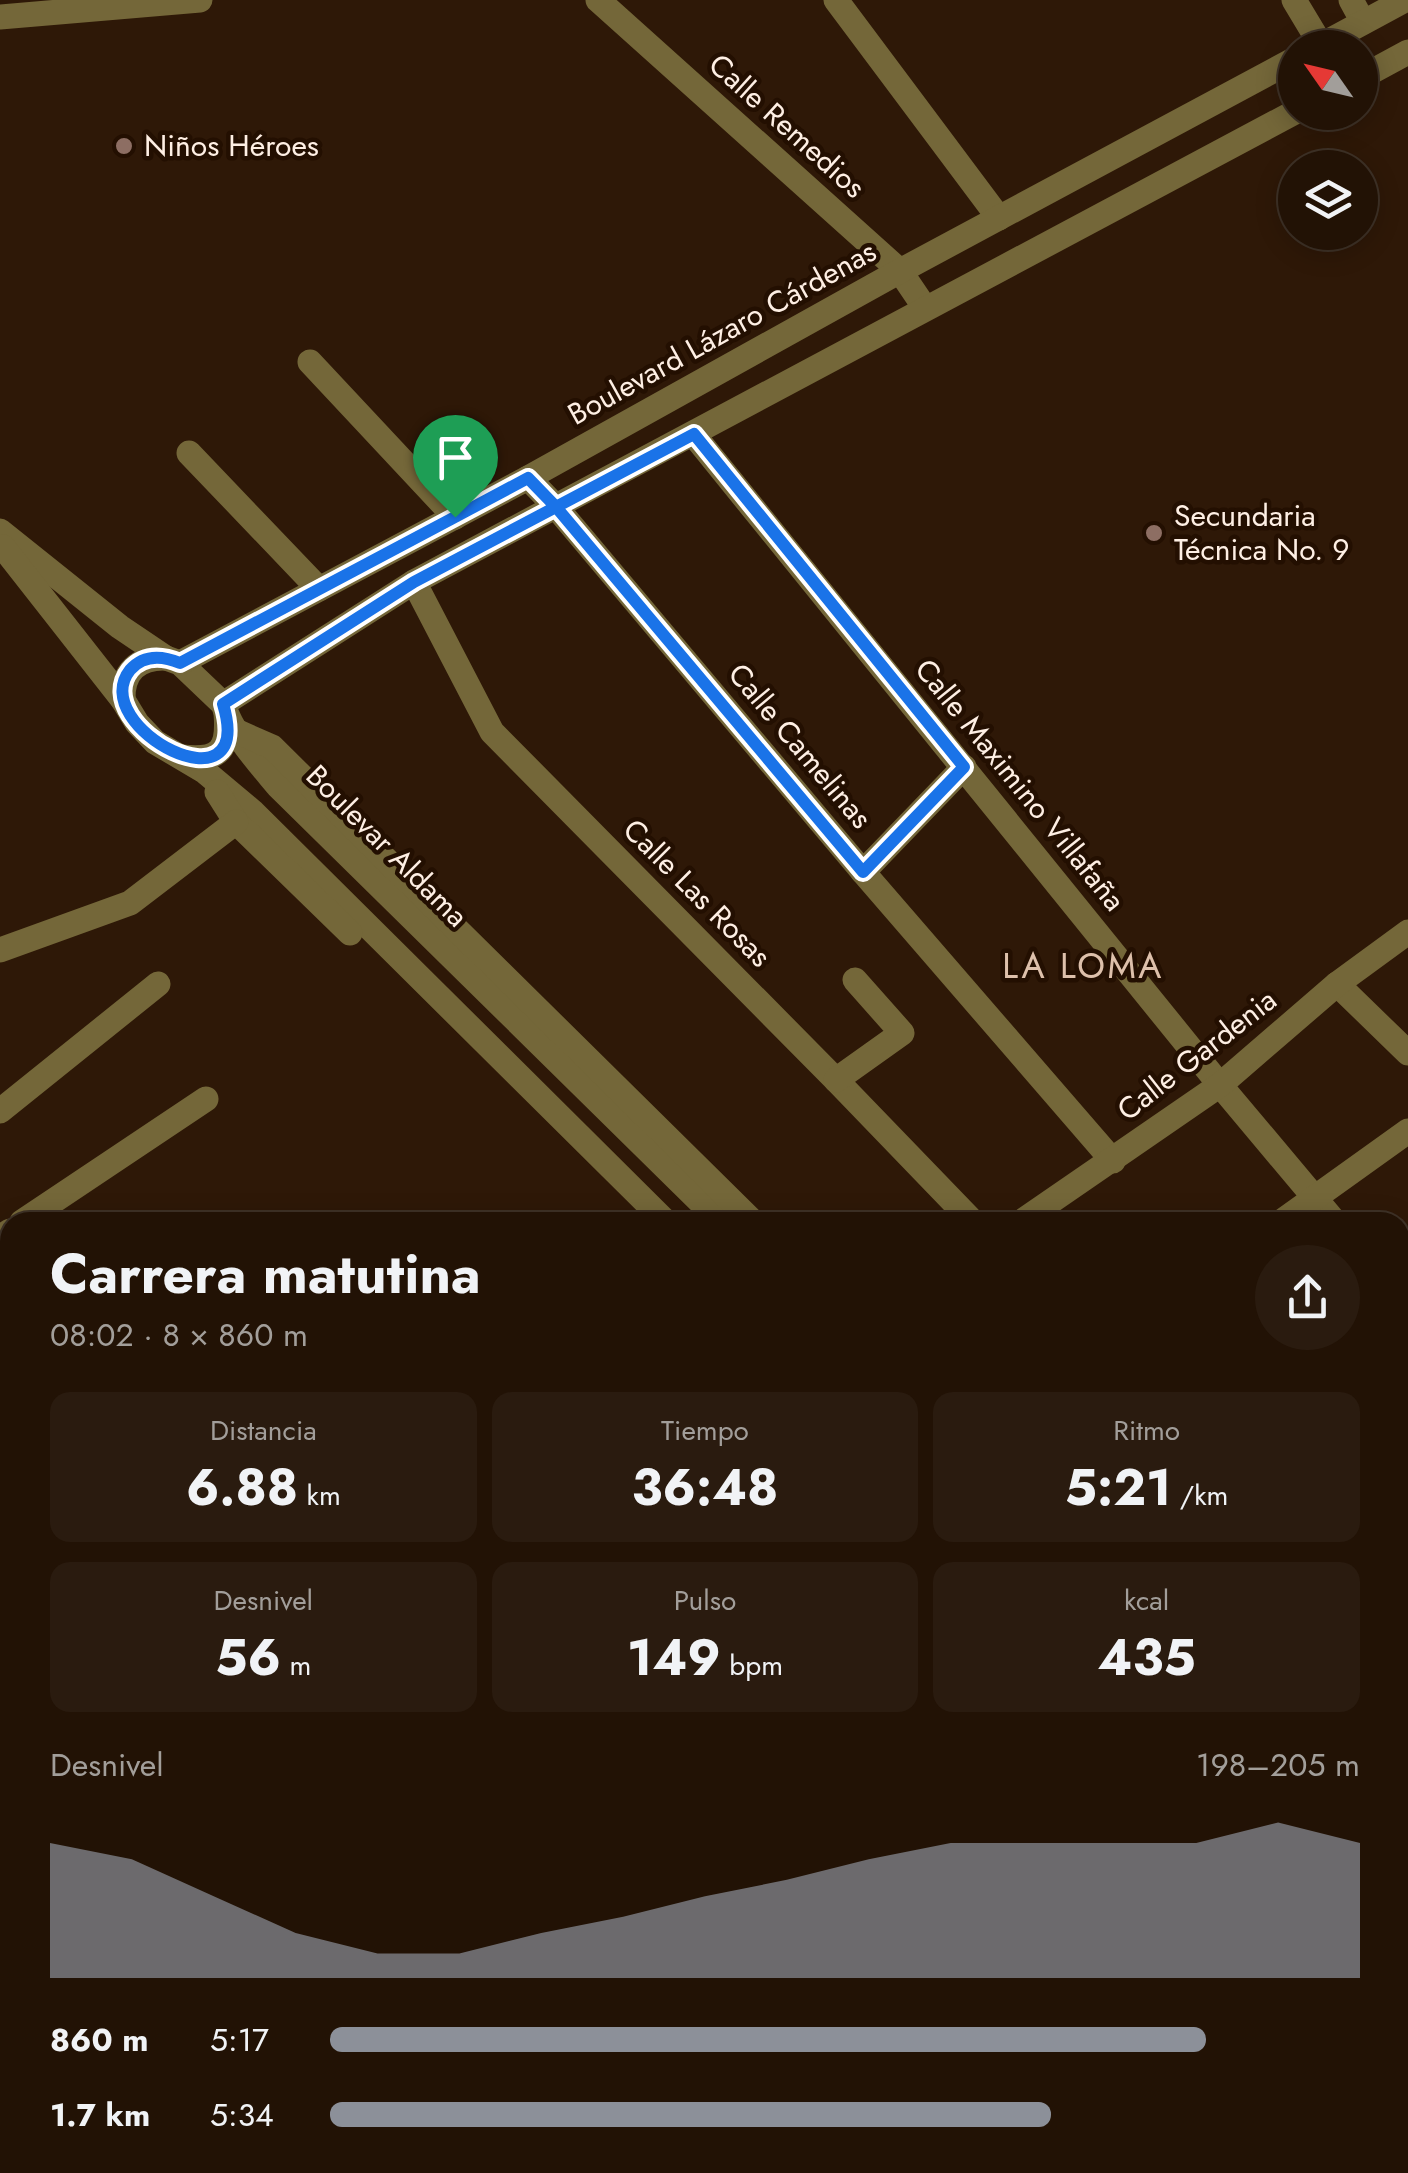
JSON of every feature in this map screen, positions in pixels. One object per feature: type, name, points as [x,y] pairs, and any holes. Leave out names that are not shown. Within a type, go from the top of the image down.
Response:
[{"type":"street","points":[[0,17],[200,0]]},
{"type":"street","name":"Calle Remedios","points":[[598,0],[900,271],[925,308]]},
{"type":"street","points":[[836,0],[1000,218]]},
{"type":"street","points":[[1294,0],[1310,30]]},
{"type":"street","points":[[1336,30],[1357,11],[1405,0]]},
{"type":"street","points":[[1378,68],[1408,52]]},
{"type":"street","name":"Boulevard Lázaro Cárdenas","points":[[173,660],[320,589],[528,478],[900,271],[1278,68]]},
{"type":"street","points":[[229,716],[414,582],[1278,121]]},
{"type":"street","points":[[310,362],[449,520],[461,558]]},
{"type":"street","name":"Calle Maximino Villafaña","points":[[694,434],[1326,1212]]},
{"type":"street","points":[[188,453],[320,589]]},
{"type":"street","name":"Calle Camelinas","points":[[528,478],[1113,1161]]},
{"type":"street","name":"Boulevar Aldama","points":[[0,531],[120,627],[173,660],[229,716],[278,786],[711,1212]]},
{"type":"street","points":[[0,543],[154,742],[193,764],[253,812],[656,1212]]},
{"type":"street","name":"Calle Las Rosas","points":[[414,582],[492,732],[962,1212]]},
{"type":"street","points":[[122,700],[122,686],[138,663],[152,657],[173,660]]},
{"type":"street","points":[[193,764],[214,756],[226,744],[229,716]]},
{"type":"street","points":[[229,716],[272,747],[743,1212]]},
{"type":"street","points":[[193,764],[236,822],[636,1212]]},
{"type":"street","points":[[863,872],[964,767]]},
{"type":"street","points":[[0,950],[130,903],[236,822]]},
{"type":"street","name":"Calle Gardenia","points":[[1036,1212],[1220,1086],[1337,984],[1408,932]]},
{"type":"street","points":[[836,1080],[902,1033],[855,980]]},
{"type":"street","points":[[0,1111],[158,984]]},
{"type":"street","points":[[1337,984],[1408,1053]]},
{"type":"street","points":[[37,1212],[206,1100]]},
{"type":"street","points":[[1295,1212],[1408,1131]]},
{"type":"place","name":"Niños Héroes","points":[[124,146]]},
{"type":"place","name":"Secundaria Técnica No. 9","points":[[1154,533]]},
{"type":"district","name":"LA LOMA","points":[[1083,966]]},
{"type":"route","points":[[455,517],[180,663],[152,657],[138,663],[122,686],[122,700],[154,742],[182,757],[214,756],[226,744],[228,734],[223,704],[414,582],[556,507],[694,434],[964,767],[863,872],[556,507],[528,478],[455,517]]}]
